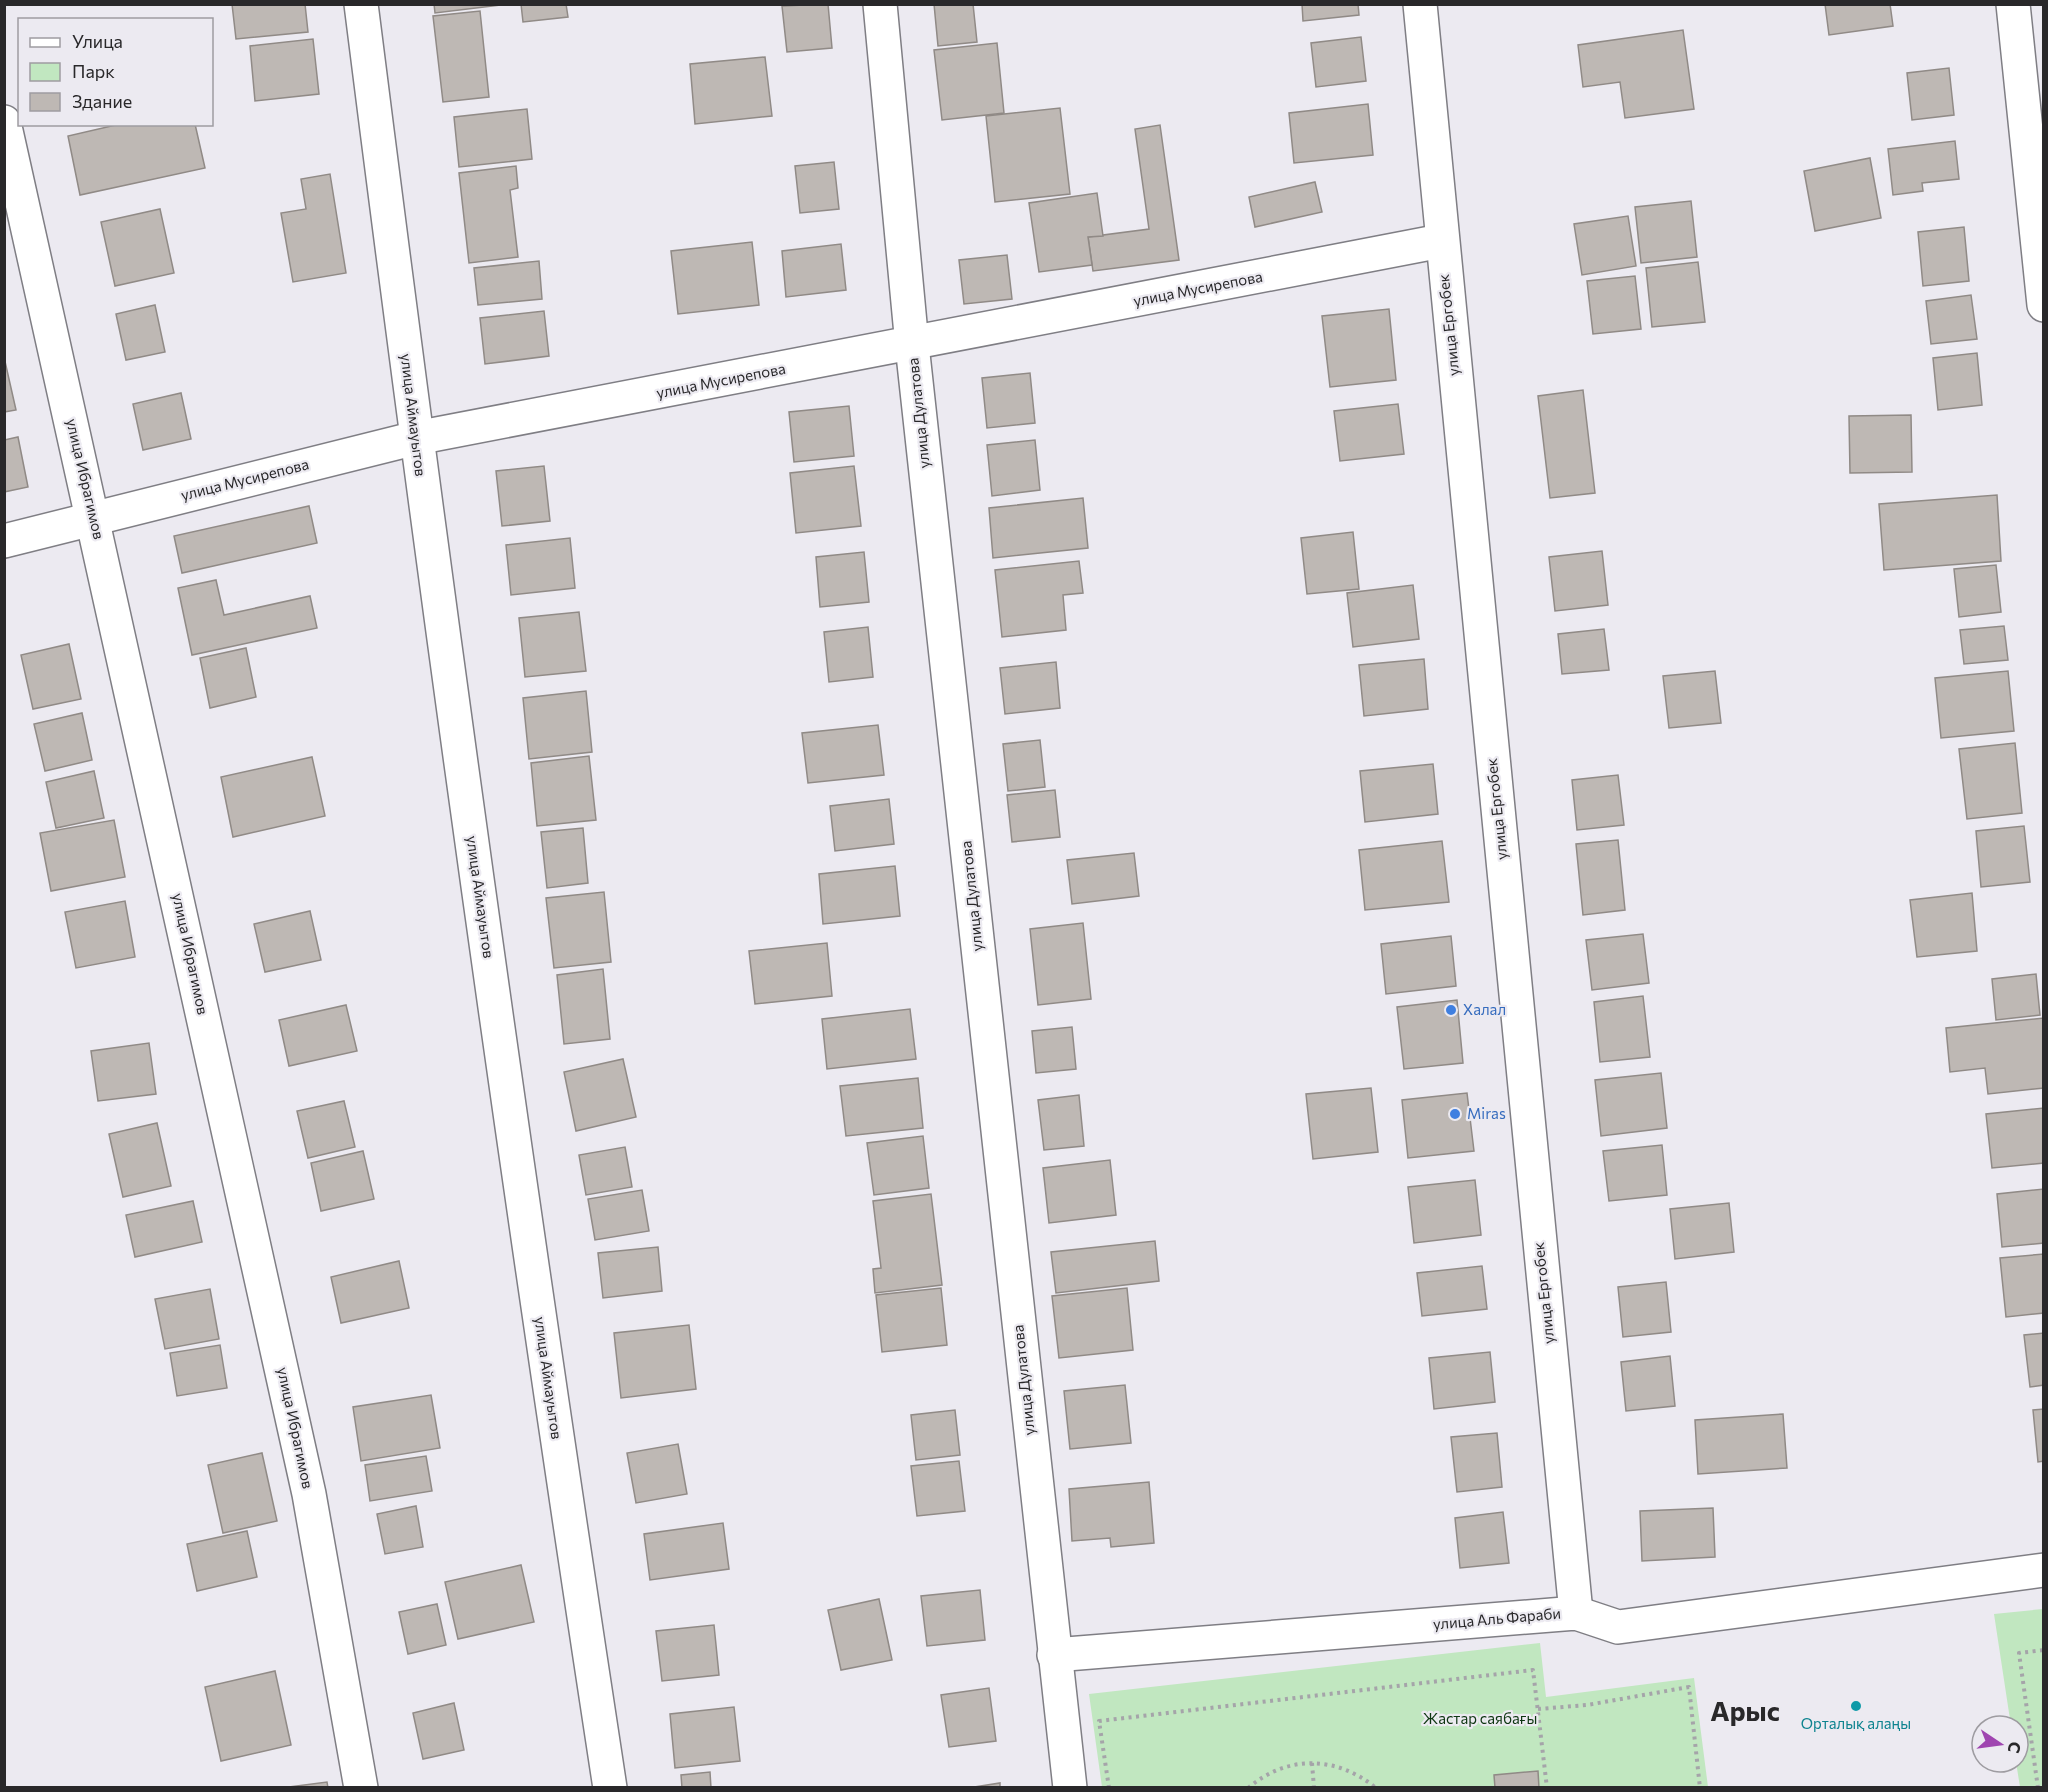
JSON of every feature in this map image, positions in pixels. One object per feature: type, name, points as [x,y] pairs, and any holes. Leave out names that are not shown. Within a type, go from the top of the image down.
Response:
[{"type":"street","name":"улица Аймауытов","points":[[361,4],[416,438],[555,1431],[610,1788]]},
{"type":"street","name":"улица Дулатова","points":[[880,4],[912,345],[1070,1788]]},
{"type":"street","name":"улица Ергобек","points":[[1420,4],[1441,241],[1576,1613]]},
{"type":"street","points":[[2013,4],[2043,305]]},
{"type":"street","name":"улица Ибрагимов","points":[[4,122],[309,1494],[361,1788]]},
{"type":"street","name":"улица Мусирепова","points":[[4,541],[416,438],[912,345],[1441,241]]},
{"type":"street","name":"улица Аль Фараби","points":[[1054,1655],[1576,1613],[1618,1627],[2043,1570]]},
{"type":"path","points":[[2038,1788],[2019,1653],[2043,1650]]},
{"type":"path","points":[[1108,1788],[1099,1721],[1533,1671],[1547,1788]]},
{"type":"path","points":[[1538,1709],[1587,1705],[1689,1687],[1700,1788]]},
{"type":"path","points":[[1312,1763],[1314,1788]]},
{"type":"path","points":[[1248,1788],[1279,1768],[1312,1763],[1341,1767],[1361,1776],[1376,1788]]},
{"type":"green space","points":[[2043,1609],[2043,1787],[2020,1787],[2018,1774],[2030,1774],[2030,1714],[2009,1714],[1994,1614]]},
{"type":"green space","name":"Жастар саябағы","points":[[1540,1643],[1546,1697],[1694,1678],[1708,1787],[1102,1787],[1089,1694]]},
{"type":"building","points":[[232,4],[305,4],[308,32],[236,39]]},
{"type":"building","points":[[434,4],[509,4],[435,13]]},
{"type":"building","points":[[521,4],[566,4],[568,17],[523,22]]},
{"type":"building","points":[[828,4],[832,48],[787,52],[782,6]]},
{"type":"building","points":[[934,4],[973,4],[977,42],[938,46]]},
{"type":"building","points":[[1302,4],[1358,4],[1359,15],[1303,21]]},
{"type":"building","points":[[1825,4],[1890,4],[1893,26],[1829,35]]},
{"type":"building","points":[[480,11],[489,97],[443,102],[433,16]]},
{"type":"building","points":[[1683,30],[1694,109],[1625,118],[1620,82],[1583,87],[1578,45]]},
{"type":"building","points":[[1361,37],[1366,81],[1316,87],[1311,43]]},
{"type":"building","points":[[313,39],[319,94],[255,101],[250,46]]},
{"type":"building","points":[[997,43],[1004,113],[942,120],[934,50]]},
{"type":"building","points":[[765,57],[772,116],[695,124],[690,64]]},
{"type":"building","points":[[1949,68],[1954,115],[1912,120],[1907,73]]},
{"type":"building","points":[[1368,104],[1373,155],[1294,163],[1289,113]]},
{"type":"building","points":[[1060,108],[1070,194],[995,202],[986,116]]},
{"type":"building","points":[[527,109],[532,159],[459,167],[454,117]]},
{"type":"building","points":[[1160,125],[1179,260],[1093,271],[1088,237],[1149,229],[1135,129]]},
{"type":"building","points":[[111,126],[195,126],[205,168],[80,195],[68,136]]},
{"type":"building","points":[[1955,141],[1959,179],[1922,183],[1923,191],[1893,195],[1888,149]]},
{"type":"building","points":[[1870,158],[1881,218],[1815,231],[1804,171]]},
{"type":"building","points":[[834,162],[839,209],[800,213],[795,166]]},
{"type":"building","points":[[516,166],[518,188],[510,190],[518,257],[469,263],[459,173]]},
{"type":"building","points":[[330,174],[346,273],[293,282],[281,213],[306,209],[301,179]]},
{"type":"building","points":[[1315,182],[1322,212],[1255,227],[1249,197]]},
{"type":"building","points":[[1097,193],[1103,236],[1088,237],[1092,265],[1039,272],[1029,203]]},
{"type":"building","points":[[1691,201],[1697,257],[1641,263],[1635,207]]},
{"type":"building","points":[[160,209],[174,273],[115,286],[101,222]]},
{"type":"building","points":[[1628,216],[1636,266],[1582,275],[1574,224]]},
{"type":"building","points":[[1964,227],[1969,281],[1923,286],[1918,232]]},
{"type":"building","points":[[752,242],[759,305],[678,314],[671,251]]},
{"type":"building","points":[[841,244],[846,290],[786,297],[782,251]]},
{"type":"building","points":[[1007,255],[1012,299],[964,304],[959,260]]},
{"type":"building","points":[[539,261],[542,299],[478,305],[474,268]]},
{"type":"building","points":[[1698,262],[1705,322],[1652,327],[1646,268]]},
{"type":"building","points":[[1635,276],[1641,329],[1593,334],[1587,281]]},
{"type":"building","points":[[1971,295],[1977,339],[1931,344],[1926,301]]},
{"type":"building","points":[[155,305],[165,352],[126,360],[116,314]]},
{"type":"building","points":[[1389,309],[1396,380],[1330,387],[1322,316]]},
{"type":"building","points":[[544,311],[549,356],[485,364],[480,318]]},
{"type":"building","points":[[1977,353],[1982,405],[1938,410],[1933,358]]},
{"type":"building","points":[[4,357],[16,410],[4,412]]},
{"type":"building","points":[[1030,373],[1035,423],[987,428],[982,378]]},
{"type":"building","points":[[1583,390],[1595,493],[1550,498],[1538,396]]},
{"type":"building","points":[[181,393],[191,439],[143,450],[133,404]]},
{"type":"building","points":[[1398,404],[1404,454],[1340,461],[1334,411]]},
{"type":"building","points":[[849,406],[854,456],[794,462],[789,412]]},
{"type":"building","points":[[1911,415],[1912,472],[1850,473],[1849,416]]},
{"type":"building","points":[[18,437],[28,487],[4,492],[4,440]]},
{"type":"building","points":[[1035,440],[1040,490],[992,496],[987,445]]},
{"type":"building","points":[[544,466],[550,521],[502,526],[496,471]]},
{"type":"building","points":[[854,466],[861,526],[796,533],[790,473]]},
{"type":"building","points":[[1997,495],[2001,561],[1884,570],[1879,504]]},
{"type":"building","points":[[1083,498],[1088,548],[993,558],[989,508]]},
{"type":"building","points":[[309,506],[317,543],[182,573],[174,536]]},
{"type":"building","points":[[1353,532],[1359,589],[1307,594],[1301,538]]},
{"type":"building","points":[[570,538],[575,588],[511,595],[506,545]]},
{"type":"building","points":[[1602,551],[1608,605],[1555,611],[1549,557]]},
{"type":"building","points":[[864,552],[869,602],[820,607],[816,557]]},
{"type":"building","points":[[1079,561],[1083,593],[1063,595],[1066,630],[1002,637],[995,570]]},
{"type":"building","points":[[1996,565],[2001,612],[1959,617],[1954,569]]},
{"type":"building","points":[[216,580],[224,615],[310,596],[317,628],[192,655],[178,588]]},
{"type":"building","points":[[1413,585],[1419,639],[1353,647],[1347,593]]},
{"type":"building","points":[[579,612],[586,671],[525,677],[519,618]]},
{"type":"building","points":[[2004,626],[2008,660],[1964,664],[1960,630]]},
{"type":"building","points":[[868,627],[873,677],[829,682],[824,632]]},
{"type":"building","points":[[1604,629],[1609,670],[1562,674],[1558,634]]},
{"type":"building","points":[[69,644],[81,699],[33,709],[21,655]]},
{"type":"building","points":[[246,648],[256,697],[210,708],[200,658]]},
{"type":"building","points":[[1424,659],[1428,709],[1364,716],[1359,665]]},
{"type":"building","points":[[1056,662],[1060,708],[1005,714],[1000,668]]},
{"type":"building","points":[[1715,671],[1721,723],[1669,728],[1663,676]]},
{"type":"building","points":[[2008,671],[2014,731],[1941,738],[1935,678]]},
{"type":"building","points":[[586,691],[592,752],[529,759],[523,698]]},
{"type":"building","points":[[82,713],[92,760],[45,771],[34,724]]},
{"type":"building","points":[[878,725],[884,775],[808,783],[802,733]]},
{"type":"building","points":[[1040,740],[1045,787],[1008,791],[1003,744]]},
{"type":"building","points":[[2015,743],[2022,813],[1967,819],[1959,749]]},
{"type":"building","points":[[589,756],[596,820],[537,826],[531,763]]},
{"type":"building","points":[[312,757],[325,816],[233,837],[221,777]]},
{"type":"building","points":[[1433,764],[1438,814],[1365,822],[1360,771]]},
{"type":"building","points":[[94,771],[104,818],[56,828],[46,782]]},
{"type":"building","points":[[1618,775],[1624,825],[1577,830],[1572,780]]},
{"type":"building","points":[[1055,790],[1060,837],[1012,842],[1007,795]]},
{"type":"building","points":[[889,799],[894,844],[835,851],[830,806]]},
{"type":"building","points":[[114,820],[125,877],[51,891],[40,833]]},
{"type":"building","points":[[2024,826],[2030,882],[1981,887],[1976,831]]},
{"type":"building","points":[[583,828],[588,883],[547,888],[541,832]]},
{"type":"building","points":[[1618,840],[1625,910],[1583,915],[1576,844]]},
{"type":"building","points":[[1442,841],[1449,902],[1365,910],[1359,850]]},
{"type":"building","points":[[1134,853],[1139,896],[1072,904],[1067,860]]},
{"type":"building","points":[[895,866],[900,916],[823,924],[819,874]]},
{"type":"building","points":[[604,892],[611,962],[554,968],[546,898]]},
{"type":"building","points":[[1972,893],[1977,951],[1917,957],[1910,900]]},
{"type":"building","points":[[125,901],[135,957],[76,968],[65,912]]},
{"type":"building","points":[[310,911],[321,960],[265,972],[254,924]]},
{"type":"building","points":[[1083,923],[1091,999],[1038,1005],[1030,929]]},
{"type":"building","points":[[1643,934],[1649,983],[1592,990],[1586,940]]},
{"type":"building","points":[[1451,936],[1456,986],[1386,994],[1381,944]]},
{"type":"building","points":[[827,943],[832,996],[755,1004],[749,951]]},
{"type":"building","points":[[603,969],[610,1039],[564,1044],[557,975]]},
{"type":"building","points":[[2036,974],[2040,1015],[1996,1020],[1992,979]]},
{"type":"building","points":[[1643,996],[1650,1057],[1600,1062],[1594,1002]]},
{"type":"building","points":[[1457,1000],[1463,1063],[1404,1069],[1397,1007]]},
{"type":"building","points":[[346,1005],[357,1051],[289,1066],[279,1020]]},
{"type":"building","points":[[910,1009],[916,1059],[827,1069],[822,1019]]},
{"type":"building","points":[[2044,1018],[2044,1088],[1988,1094],[1985,1068],[1950,1072],[1946,1028]]},
{"type":"building","points":[[1072,1027],[1076,1069],[1036,1073],[1032,1031]]},
{"type":"building","points":[[149,1043],[156,1094],[98,1101],[91,1051]]},
{"type":"building","points":[[623,1059],[636,1117],[576,1131],[564,1072]]},
{"type":"building","points":[[1661,1073],[1667,1128],[1601,1136],[1595,1080]]},
{"type":"building","points":[[918,1078],[923,1128],[846,1136],[840,1086]]},
{"type":"building","points":[[1371,1088],[1378,1152],[1313,1159],[1306,1094]]},
{"type":"building","points":[[1467,1093],[1474,1151],[1408,1158],[1402,1100]]},
{"type":"building","points":[[1079,1095],[1084,1146],[1044,1150],[1038,1100]]},
{"type":"building","points":[[344,1101],[355,1147],[308,1158],[297,1111]]},
{"type":"building","points":[[2044,1108],[2044,1163],[1992,1168],[1986,1114]]},
{"type":"building","points":[[157,1123],[171,1186],[123,1197],[109,1134]]},
{"type":"building","points":[[923,1136],[929,1188],[874,1195],[867,1143]]},
{"type":"building","points":[[1662,1145],[1667,1195],[1609,1201],[1603,1151]]},
{"type":"building","points":[[625,1147],[632,1187],[586,1195],[579,1155]]},
{"type":"building","points":[[363,1151],[374,1199],[321,1211],[311,1163]]},
{"type":"building","points":[[1110,1160],[1116,1215],[1049,1223],[1043,1168]]},
{"type":"building","points":[[1475,1180],[1481,1235],[1414,1243],[1408,1187]]},
{"type":"building","points":[[2044,1189],[2044,1243],[2002,1247],[1997,1194]]},
{"type":"building","points":[[642,1190],[649,1231],[595,1240],[588,1199]]},
{"type":"building","points":[[931,1194],[942,1285],[875,1293],[873,1269],[881,1268],[873,1201]]},
{"type":"building","points":[[193,1201],[202,1242],[135,1257],[126,1215]]},
{"type":"building","points":[[1729,1203],[1734,1252],[1675,1259],[1670,1209]]},
{"type":"building","points":[[1155,1241],[1159,1281],[1056,1293],[1051,1252]]},
{"type":"building","points":[[658,1247],[662,1291],[603,1298],[598,1253]]},
{"type":"building","points":[[2044,1254],[2044,1313],[2006,1317],[2000,1258]]},
{"type":"building","points":[[399,1261],[409,1308],[341,1323],[331,1277]]},
{"type":"building","points":[[1482,1266],[1487,1309],[1422,1316],[1417,1273]]},
{"type":"building","points":[[1666,1282],[1671,1332],[1623,1337],[1618,1287]]},
{"type":"building","points":[[941,1288],[947,1345],[882,1352],[876,1295]]},
{"type":"building","points":[[1127,1288],[1133,1350],[1059,1358],[1052,1296]]},
{"type":"building","points":[[210,1289],[219,1339],[165,1349],[155,1299]]},
{"type":"building","points":[[689,1325],[696,1389],[621,1398],[614,1333]]},
{"type":"building","points":[[2044,1333],[2044,1385],[2030,1387],[2024,1335]]},
{"type":"building","points":[[220,1345],[227,1388],[177,1396],[170,1353]]},
{"type":"building","points":[[1490,1352],[1495,1402],[1434,1409],[1429,1358]]},
{"type":"building","points":[[1670,1356],[1675,1406],[1626,1411],[1621,1362]]},
{"type":"building","points":[[1125,1385],[1131,1443],[1070,1449],[1064,1391]]},
{"type":"building","points":[[431,1395],[440,1448],[361,1461],[353,1407]]},
{"type":"building","points":[[2044,1409],[2044,1461],[2038,1462],[2033,1410]]},
{"type":"building","points":[[955,1410],[960,1455],[916,1460],[911,1415]]},
{"type":"building","points":[[1783,1414],[1787,1468],[1698,1474],[1695,1420]]},
{"type":"building","points":[[1497,1433],[1502,1487],[1457,1492],[1451,1437]]},
{"type":"building","points":[[678,1444],[687,1494],[636,1503],[627,1453]]},
{"type":"building","points":[[262,1453],[277,1521],[223,1533],[208,1465]]},
{"type":"building","points":[[426,1456],[432,1491],[370,1501],[365,1465]]},
{"type":"building","points":[[959,1461],[965,1511],[917,1516],[911,1466]]},
{"type":"building","points":[[1149,1482],[1154,1543],[1111,1547],[1110,1538],[1072,1541],[1069,1489]]},
{"type":"building","points":[[416,1506],[423,1547],[385,1554],[377,1514]]},
{"type":"building","points":[[1713,1508],[1715,1557],[1642,1561],[1640,1511]]},
{"type":"building","points":[[1503,1512],[1509,1563],[1460,1568],[1455,1518]]},
{"type":"building","points":[[723,1523],[729,1569],[650,1580],[644,1534]]},
{"type":"building","points":[[247,1531],[257,1577],[197,1591],[187,1544]]},
{"type":"building","points":[[521,1565],[534,1622],[458,1639],[445,1582]]},
{"type":"building","points":[[980,1590],[985,1640],[927,1646],[921,1596]]},
{"type":"building","points":[[879,1599],[892,1660],[841,1670],[828,1610]]},
{"type":"building","points":[[437,1604],[446,1645],[408,1654],[399,1612]]},
{"type":"building","points":[[714,1625],[719,1675],[662,1681],[656,1631]]},
{"type":"building","points":[[275,1671],[291,1745],[221,1761],[205,1687]]},
{"type":"building","points":[[989,1688],[996,1741],[949,1747],[941,1695]]},
{"type":"building","points":[[454,1703],[464,1750],[423,1759],[413,1713]]},
{"type":"building","points":[[734,1707],[740,1761],[675,1768],[670,1714]]},
{"type":"building","points":[[1538,1771],[1539,1788],[1495,1788],[1494,1775]]},
{"type":"building","points":[[710,1772],[711,1788],[682,1788],[681,1775]]},
{"type":"building","points":[[327,1782],[328,1788],[281,1788]]},
{"type":"building","points":[[1000,1783],[1000,1788],[968,1788]]},
{"type":"place","name":"Халал","points":[[1451,1010]]},
{"type":"place","name":"Miras","points":[[1455,1114]]},
{"type":"place","name":"Орталық алаңы","points":[[1856,1706]]},
{"type":"district","name":"Арыс","points":[[1745,1712]]}]
